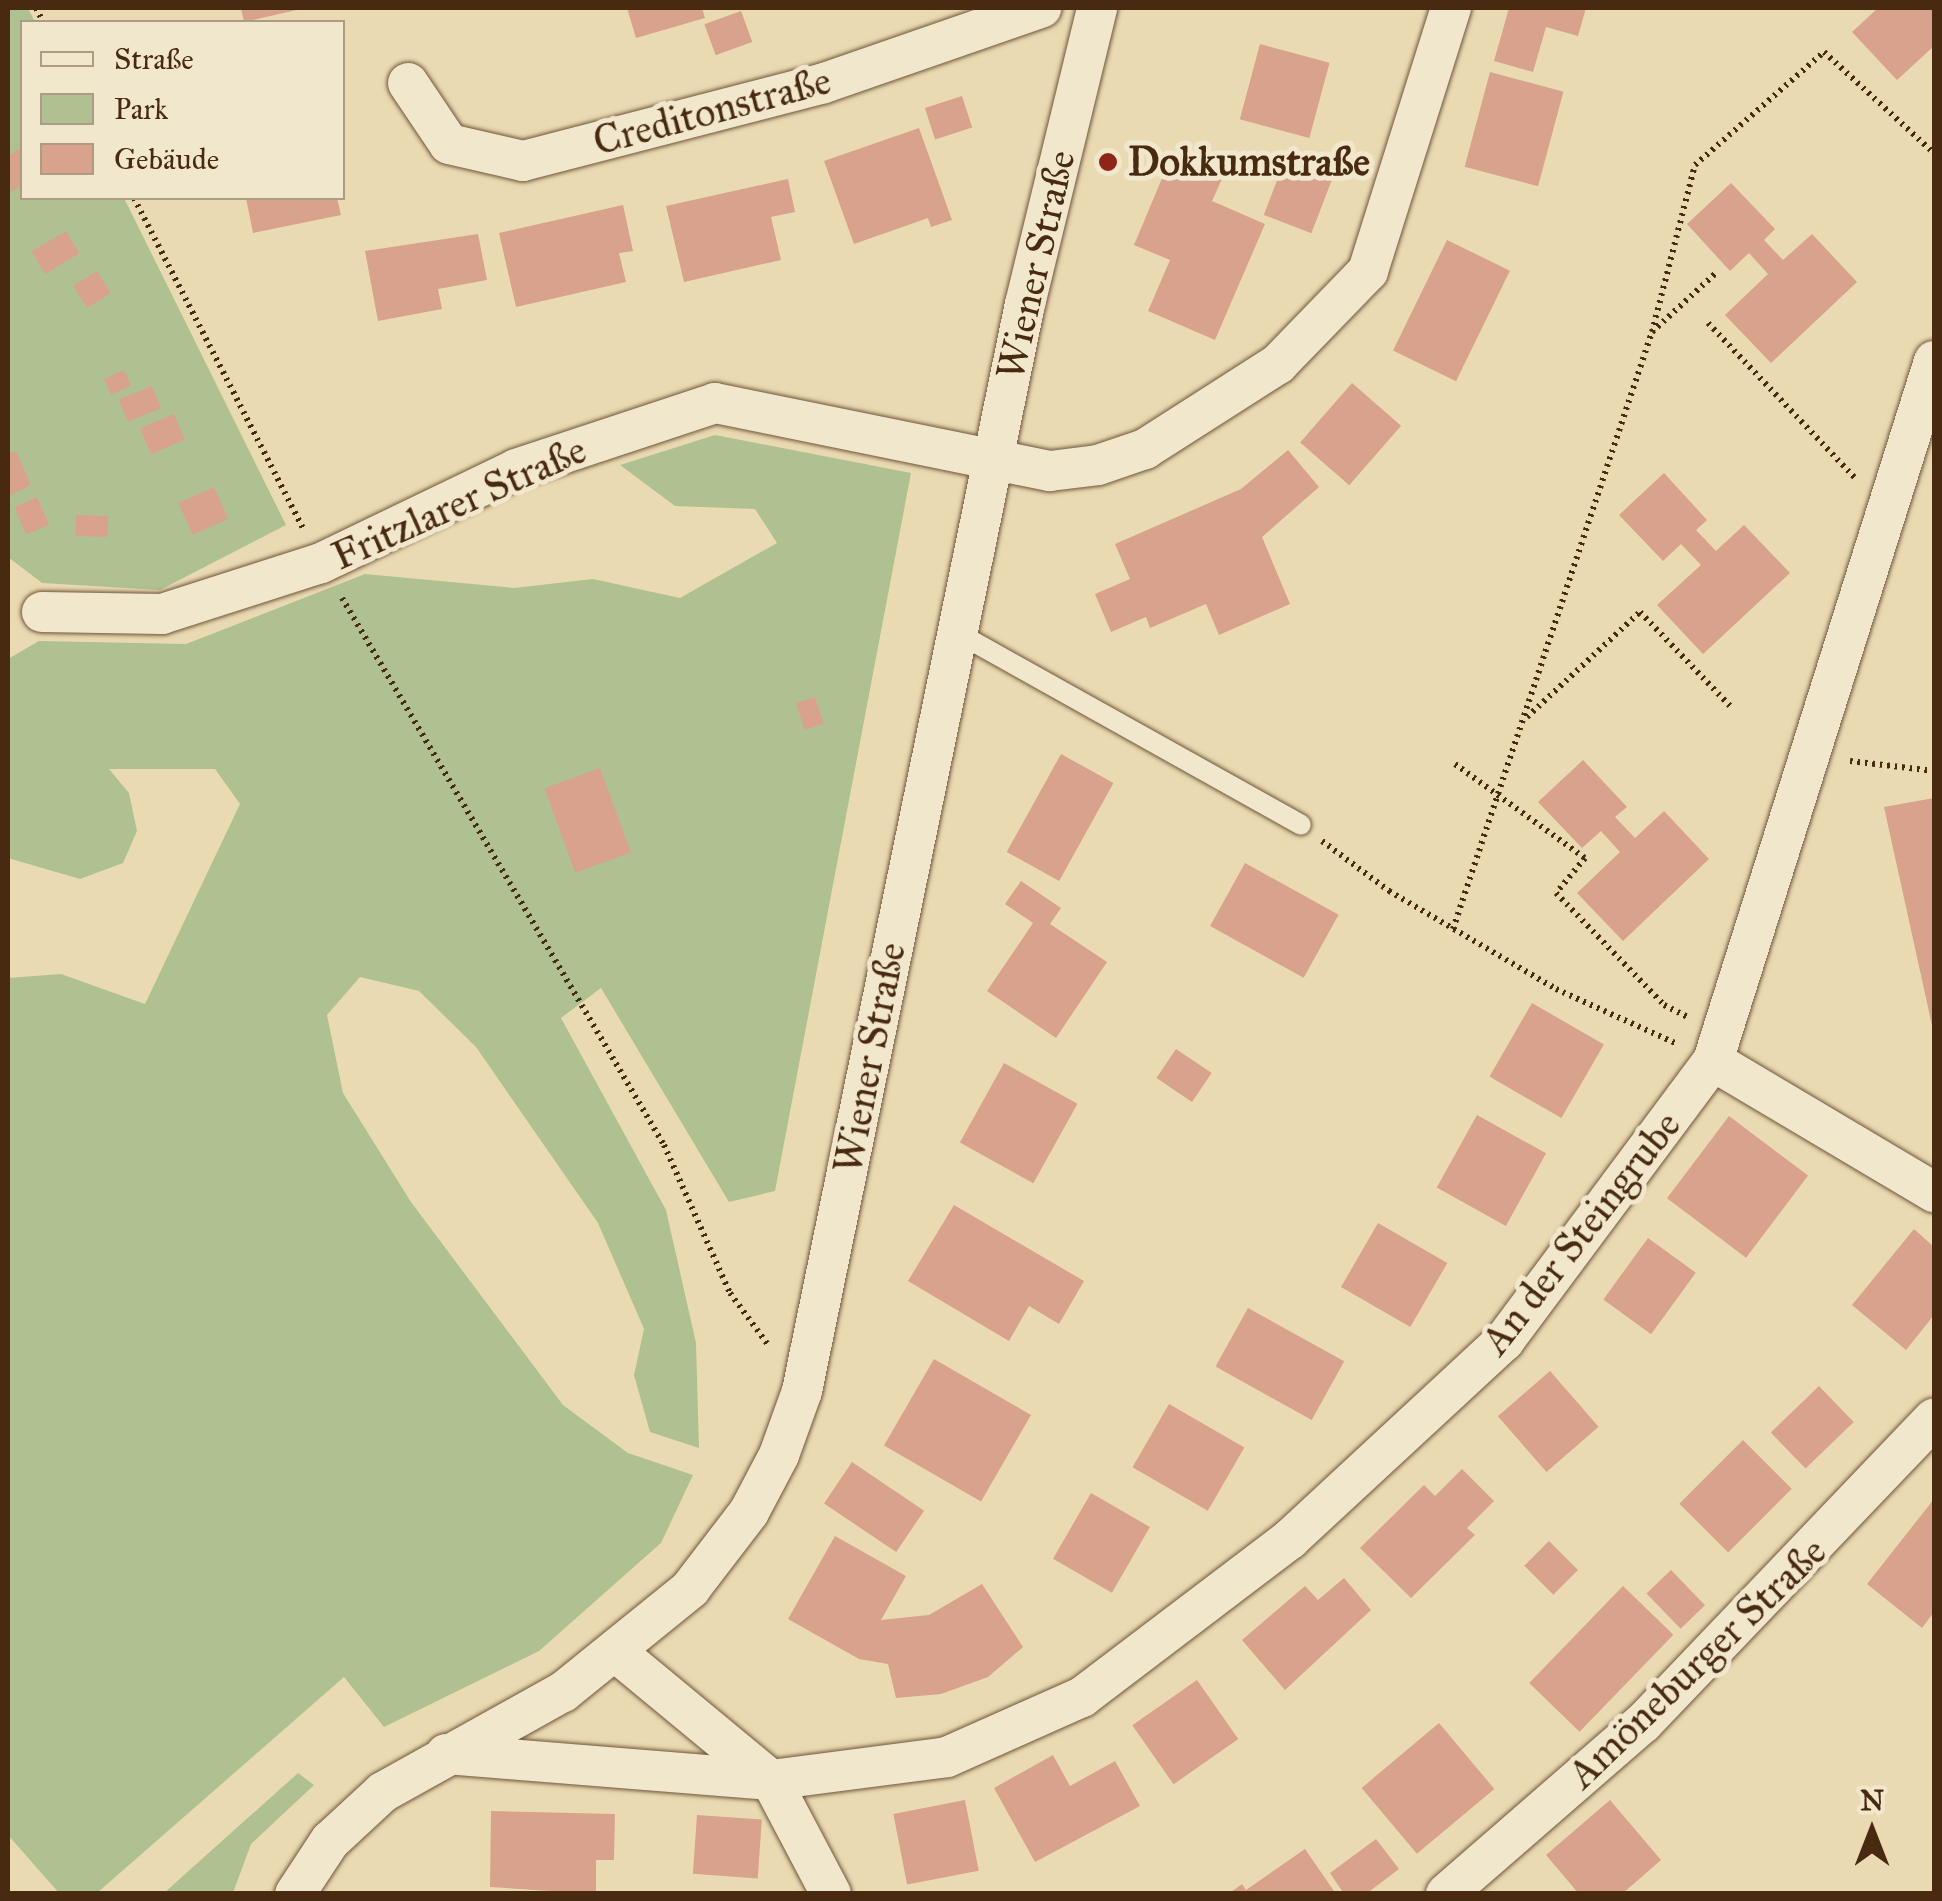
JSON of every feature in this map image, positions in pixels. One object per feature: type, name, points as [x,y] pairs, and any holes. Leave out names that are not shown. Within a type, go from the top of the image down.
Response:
[{"type":"street","name":"Creditonstraße","points":[[408,83],[448,144],[523,162],[824,83],[1042,8]]},
{"type":"street","name":"Wiener Straße","points":[[295,1894],[330,1841],[383,1792],[563,1692],[690,1589],[750,1512],[802,1391],[992,458],[1097,8]]},
{"type":"street","points":[[992,458],[1050,470],[1098,465],[1145,449],[1278,364],[1368,271],[1452,8]]},
{"type":"street","name":"An der Steingrube","points":[[446,1754],[770,1780],[947,1757],[1082,1697],[1290,1539],[1504,1341],[1718,1047],[1934,361]]},
{"type":"street","name":"Fritzlarer Straße","points":[[42,612],[162,614],[321,563],[516,469],[714,403],[992,458]]},
{"type":"street","points":[[1718,1047],[1934,1192]]},
{"type":"street","name":"Amöneburger Straße","points":[[1446,1894],[1643,1723],[1934,1419]]},
{"type":"street","points":[[616,1652],[770,1780],[831,1894]]},
{"type":"lane","points":[[956,632],[1302,826]]},
{"type":"path","points":[[1454,929],[1652,332],[1695,165],[1824,52],[1934,153]]},
{"type":"path","points":[[135,200],[321,563],[664,1145],[730,1293],[802,1391]]},
{"type":"path","points":[[1652,332],[1717,272]]},
{"type":"path","points":[[1708,322],[1887,512]]},
{"type":"path","points":[[1526,718],[1640,612],[1730,706]]},
{"type":"path","points":[[1809,756],[1934,771]]},
{"type":"path","points":[[1455,764],[1499,797],[1554,830],[1585,858],[1556,892],[1664,1004],[1718,1047]]},
{"type":"path","points":[[1302,826],[1454,929],[1556,990],[1718,1047]]},
{"type":"green space","points":[[8,8],[28,8],[34,20],[20,20],[20,200],[125,200],[286,525],[160,590],[42,583],[8,557]]},
{"type":"green space","points":[[715,435],[911,473],[775,1191],[729,1202],[601,988],[561,1018],[666,1210],[696,1343],[699,1448],[650,1432],[634,1375],[644,1329],[598,1223],[476,1047],[419,991],[360,977],[327,1015],[343,1093],[411,1202],[563,1405],[628,1453],[693,1475],[661,1543],[539,1651],[384,1727],[344,1677],[97,1893],[59,1893],[8,1835],[8,978],[61,974],[145,1004],[240,804],[215,769],[109,769],[129,793],[137,831],[123,863],[80,879],[8,858],[8,659],[39,641],[186,644],[365,574],[514,588],[593,579],[680,598],[777,543],[755,509],[675,506],[620,465]]},
{"type":"green space","points":[[298,1773],[314,1785],[251,1844],[233,1893],[164,1893]]},
{"type":"building","points":[[241,8],[301,9],[253,20],[244,20]]},
{"type":"building","points":[[627,8],[702,8],[705,18],[636,38]]},
{"type":"building","points":[[1509,8],[1586,8],[1578,36],[1546,27],[1533,72],[1494,61]]},
{"type":"building","points":[[1878,8],[1934,8],[1934,46],[1897,80],[1852,32]]},
{"type":"building","points":[[741,11],[752,42],[716,55],[704,24]]},
{"type":"building","points":[[1260,44],[1330,63],[1309,138],[1240,119]]},
{"type":"building","points":[[1490,72],[1563,92],[1538,186],[1465,167]]},
{"type":"building","points":[[962,96],[972,127],[935,139],[925,108]]},
{"type":"building","points":[[919,128],[952,220],[931,227],[928,218],[854,244],[824,161]]},
{"type":"building","points":[[20,148],[20,186],[11,192],[8,156]]},
{"type":"building","points":[[1171,157],[1222,179],[1212,201],[1265,224],[1215,340],[1148,311],[1170,260],[1134,245]]},
{"type":"building","points":[[1286,157],[1334,175],[1311,233],[1264,215]]},
{"type":"building","points":[[788,179],[795,212],[771,217],[781,260],[684,282],[666,206]]},
{"type":"building","points":[[1731,183],[1775,229],[1764,240],[1783,260],[1812,234],[1857,282],[1771,363],[1725,315],[1768,274],[1749,253],[1730,271],[1687,224]]},
{"type":"building","points":[[246,200],[337,200],[341,215],[253,233]]},
{"type":"building","points":[[623,205],[633,251],[619,253],[626,282],[516,307],[499,233]]},
{"type":"building","points":[[66,231],[79,253],[45,274],[32,252]]},
{"type":"building","points":[[478,234],[487,280],[438,289],[442,309],[378,321],[365,251]]},
{"type":"building","points":[[1447,240],[1510,271],[1456,381],[1393,351]]},
{"type":"building","points":[[97,271],[111,293],[87,308],[73,286]]},
{"type":"building","points":[[124,370],[131,385],[111,395],[104,379]]},
{"type":"building","points":[[1352,383],[1401,426],[1349,485],[1300,443]]},
{"type":"building","points":[[152,386],[161,408],[128,422],[119,399]]},
{"type":"building","points":[[174,414],[185,440],[151,454],[140,428]]},
{"type":"building","points":[[1288,450],[1319,487],[1262,537],[1290,604],[1219,635],[1206,604],[1150,628],[1146,617],[1111,632],[1095,594],[1130,579],[1115,544],[1241,489]]},
{"type":"building","points":[[16,451],[31,485],[8,496],[8,454]]},
{"type":"building","points":[[1664,473],[1707,520],[1696,530],[1716,551],[1744,525],[1790,573],[1703,654],[1657,605],[1701,565],[1681,544],[1663,561],[1619,515]]},
{"type":"building","points":[[214,487],[228,519],[193,535],[178,503]]},
{"type":"building","points":[[37,497],[49,524],[26,535],[14,507]]},
{"type":"building","points":[[76,515],[108,516],[107,537],[75,536]]},
{"type":"building","points":[[815,697],[824,724],[805,730],[796,703]]},
{"type":"building","points":[[1061,754],[1113,783],[1059,881],[1007,852]]},
{"type":"building","points":[[1583,760],[1627,807],[1615,817],[1635,838],[1664,811],[1709,859],[1623,941],[1577,893],[1620,852],[1601,831],[1582,848],[1538,802]]},
{"type":"building","points":[[600,768],[631,853],[575,873],[545,788]]},
{"type":"building","points":[[1934,798],[1934,1030],[1933,1030],[1884,807]]},
{"type":"building","points":[[1245,863],[1339,915],[1304,978],[1210,926]]},
{"type":"building","points":[[1021,881],[1061,908],[1050,924],[1107,962],[1056,1038],[987,991],[1033,923],[1005,904]]},
{"type":"building","points":[[1532,1003],[1604,1044],[1561,1118],[1490,1077]]},
{"type":"building","points":[[1176,1049],[1212,1073],[1192,1102],[1156,1078]]},
{"type":"building","points":[[1004,1063],[1077,1104],[1033,1183],[960,1143]]},
{"type":"building","points":[[1477,1115],[1546,1153],[1506,1226],[1437,1188]]},
{"type":"building","points":[[1729,1116],[1808,1176],[1746,1258],[1667,1198]]},
{"type":"building","points":[[954,1205],[1084,1281],[1059,1324],[1029,1306],[1009,1341],[908,1281]]},
{"type":"building","points":[[1378,1223],[1447,1263],[1410,1327],[1341,1287]]},
{"type":"building","points":[[1914,1229],[1934,1247],[1934,1315],[1906,1350],[1852,1305]]},
{"type":"building","points":[[1648,1238],[1696,1273],[1651,1334],[1603,1299]]},
{"type":"building","points":[[1248,1308],[1344,1361],[1312,1420],[1216,1367]]},
{"type":"building","points":[[934,1359],[1031,1415],[981,1502],[884,1446]]},
{"type":"building","points":[[1550,1371],[1599,1427],[1546,1472],[1498,1416]]},
{"type":"building","points":[[1819,1386],[1854,1422],[1806,1469],[1771,1433]]},
{"type":"building","points":[[1169,1404],[1244,1448],[1208,1511],[1132,1467]]},
{"type":"building","points":[[1743,1440],[1792,1489],[1728,1552],[1679,1504]]},
{"type":"building","points":[[852,1462],[924,1511],[896,1552],[824,1503]]},
{"type":"building","points":[[1462,1469],[1494,1501],[1467,1528],[1475,1535],[1411,1598],[1360,1548],[1424,1485],[1435,1496]]},
{"type":"building","points":[[1091,1493],[1150,1527],[1112,1593],[1053,1559]]},
{"type":"building","points":[[1934,1499],[1934,1612],[1922,1628],[1867,1584]]},
{"type":"building","points":[[835,1536],[906,1576],[881,1620],[929,1615],[982,1584],[1023,1647],[988,1677],[941,1694],[896,1698],[888,1664],[859,1659],[788,1619]]},
{"type":"building","points":[[1549,1541],[1578,1570],[1553,1595],[1524,1566]]},
{"type":"building","points":[[1671,1570],[1705,1605],[1681,1629],[1647,1594]]},
{"type":"building","points":[[1344,1578],[1371,1610],[1285,1690],[1242,1640],[1305,1586],[1318,1600]]},
{"type":"building","points":[[1623,1586],[1673,1635],[1580,1732],[1529,1683]]},
{"type":"building","points":[[1197,1680],[1238,1739],[1174,1784],[1132,1725]]},
{"type":"building","points":[[1439,1723],[1494,1789],[1417,1854],[1362,1788]]},
{"type":"building","points":[[1053,1755],[1070,1786],[1115,1761],[1140,1806],[1035,1862],[994,1788]]},
{"type":"building","points":[[965,1800],[979,1871],[907,1885],[893,1814]]},
{"type":"building","points":[[1610,1800],[1661,1860],[1622,1894],[1579,1894],[1546,1855]]},
{"type":"building","points":[[491,1811],[615,1814],[614,1860],[596,1860],[596,1894],[490,1887]]},
{"type":"building","points":[[697,1815],[762,1820],[758,1878],[693,1874]]},
{"type":"building","points":[[1376,1839],[1399,1869],[1366,1894],[1344,1894],[1330,1873]]},
{"type":"building","points":[[1305,1849],[1336,1894],[1228,1894],[1242,1884],[1246,1890]]},
{"type":"place","name":"Dokkumstraße","points":[[1108,162]]}]
